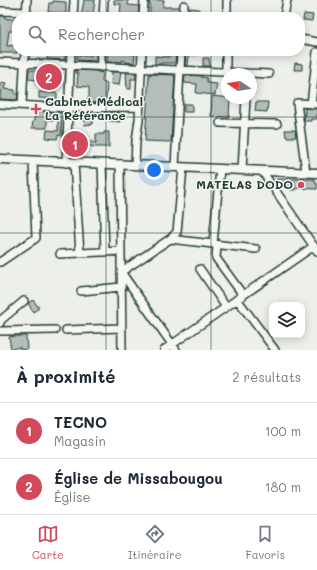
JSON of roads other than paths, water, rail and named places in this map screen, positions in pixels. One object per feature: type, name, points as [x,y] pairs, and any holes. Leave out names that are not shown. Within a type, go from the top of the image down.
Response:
[{"type":"main road","points":[[0,159],[262,171],[317,172]]},
{"type":"street","points":[[26,12],[27,0]]},
{"type":"street","points":[[73,12],[74,0]]},
{"type":"street","points":[[103,12],[104,0]]},
{"type":"street","points":[[143,12],[144,0]]},
{"type":"street","points":[[227,0],[227,12]]},
{"type":"street","points":[[285,12],[287,0]]},
{"type":"street","points":[[183,12],[184,6]]},
{"type":"street","points":[[0,11],[12,13]]},
{"type":"street","points":[[305,41],[317,42]]},
{"type":"street","points":[[306,172],[297,103],[314,104],[317,52]]},
{"type":"street","points":[[22,105],[25,56]]},
{"type":"street","points":[[71,56],[68,108],[70,163],[80,253]]},
{"type":"street","points":[[101,56],[101,66]]},
{"type":"street","points":[[135,165],[139,120],[142,56]]},
{"type":"street","points":[[121,272],[170,239],[177,232],[181,56]]},
{"type":"street","points":[[226,56],[226,68]]},
{"type":"street","points":[[0,62],[221,72]]},
{"type":"street","points":[[257,74],[269,74]]},
{"type":"street","points":[[0,104],[68,108],[139,107]]},
{"type":"street","points":[[242,170],[246,104]]},
{"type":"street","points":[[220,123],[277,124]]},
{"type":"street","points":[[0,262],[36,238],[33,161]]},
{"type":"street","points":[[102,164],[105,252]]},
{"type":"street","points":[[120,164],[122,350]]},
{"type":"street","points":[[220,169],[215,244],[216,258],[275,350]]},
{"type":"street","points":[[164,350],[174,347],[240,297],[315,248],[262,171]]},
{"type":"street","points":[[170,239],[256,249]]},
{"type":"street","points":[[60,254],[121,251]]},
{"type":"street","points":[[200,269],[226,307]]},
{"type":"street","points":[[121,272],[174,347]]},
{"type":"street","points":[[81,291],[121,287]]},
{"type":"street","points":[[0,322],[24,302]]},
{"type":"street","points":[[66,330],[121,328]]},
{"type":"street","points":[[0,332],[55,330]]},
{"type":"place","name":"Église de Missabougou","points":[[49,77]]},
{"type":"place","name":"Cabinet Médical La Référance","points":[[36,109]]},
{"type":"place","name":"TECNO","points":[[75,144]]},
{"type":"place","name":"MATELAS DODO","points":[[301,185]]}]
